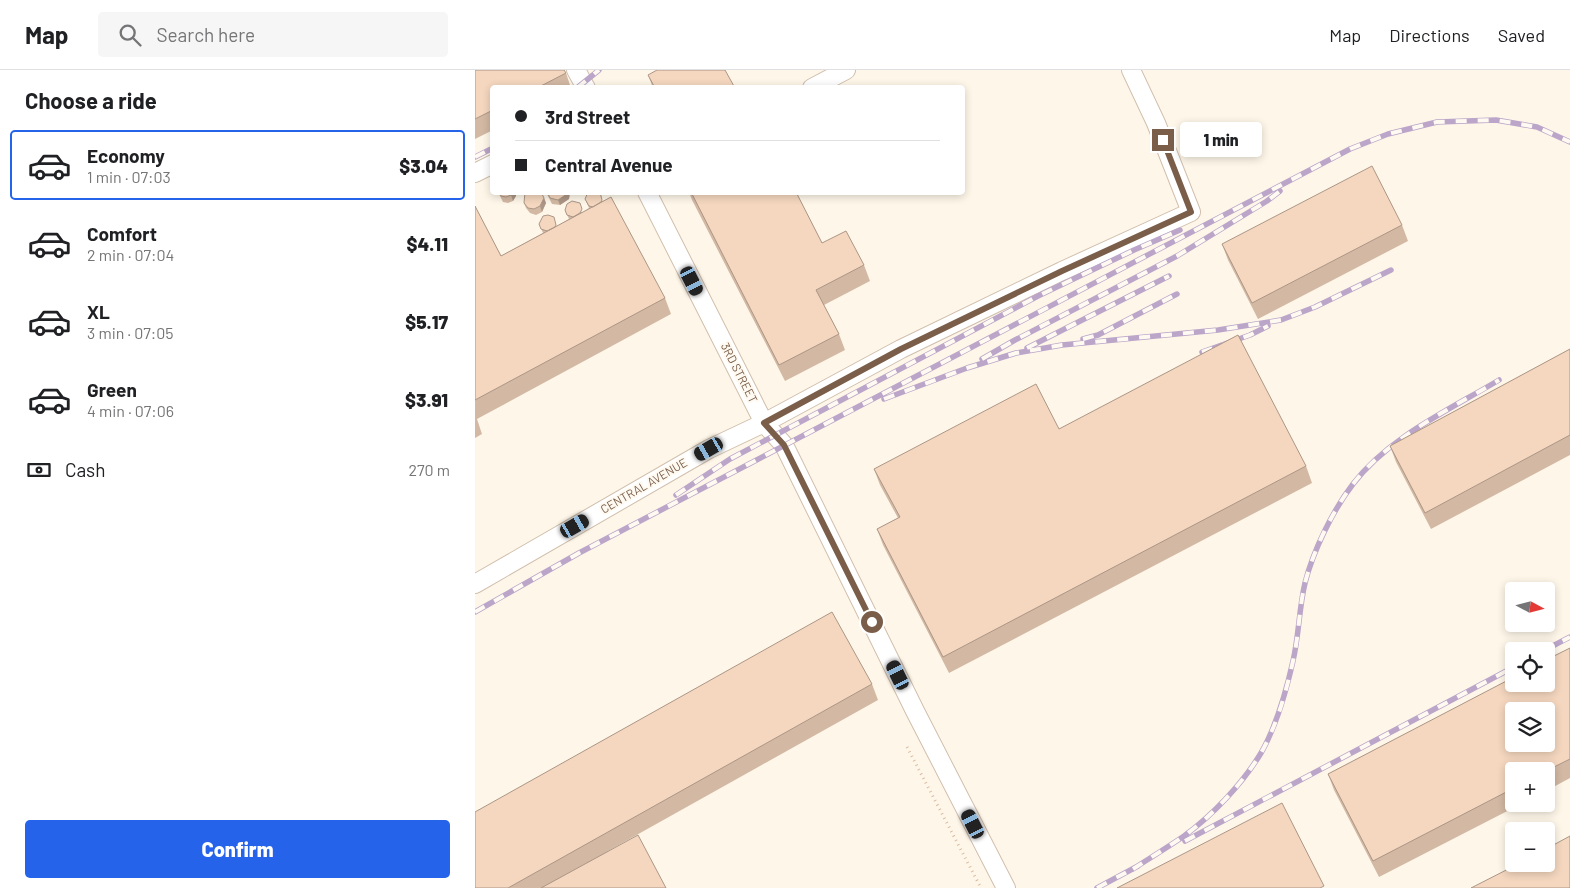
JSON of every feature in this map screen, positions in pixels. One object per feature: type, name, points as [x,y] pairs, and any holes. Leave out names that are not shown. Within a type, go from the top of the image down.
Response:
[{"type":"street","points":[[818,85],[846,70]]},
{"type":"street","name":"CENTRAL AVENUE","points":[[475,584],[709,449],[764,423],[901,349],[1062,271],[1191,212],[1156,122],[1131,70]]},
{"type":"street","points":[[475,173],[490,166]]},
{"type":"street","name":"3RD STREET","points":[[649,195],[764,423],[784,445],[915,711],[1006,888]]},
{"type":"path","points":[[907,748],[981,888]]},
{"type":"building","points":[[475,70],[564,70],[566,73],[543,85],[490,85],[490,112],[475,119]]},
{"type":"building","points":[[657,70],[725,70],[733,85],[653,85],[648,75]]},
{"type":"building","points":[[1372,166],[1402,225],[1252,303],[1222,244]]},
{"type":"building","points":[[525,195],[542,195],[544,198],[540,206],[534,209],[528,208],[524,203]]},
{"type":"building","points":[[548,195],[566,195],[558,200],[550,198]]},
{"type":"building","points":[[587,195],[601,195],[602,200],[593,207],[589,206],[585,199]]},
{"type":"building","points":[[693,195],[798,195],[822,243],[846,231],[864,265],[816,290],[839,334],[779,365]]},
{"type":"building","points":[[611,197],[665,298],[475,400],[475,206],[501,256]]},
{"type":"building","points":[[572,201],[580,203],[582,209],[580,213],[573,217],[567,215],[565,210],[567,204]]},
{"type":"building","points":[[543,216],[554,217],[556,225],[547,231],[541,229],[539,224]]},
{"type":"building","points":[[1238,335],[1306,466],[943,657],[877,529],[900,517],[874,469],[1036,384],[1059,429]]},
{"type":"building","points":[[1570,349],[1570,435],[1425,513],[1390,446]]},
{"type":"building","points":[[832,612],[872,684],[508,888],[475,888],[475,812]]},
{"type":"building","points":[[1570,648],[1570,759],[1555,766],[1555,762],[1505,762],[1505,793],[1373,861],[1328,774],[1505,682],[1505,692],[1555,692],[1555,656]]},
{"type":"building","points":[[1282,803],[1324,886],[1320,888],[1117,888]]},
{"type":"building","points":[[638,835],[666,888],[541,888]]},
{"type":"building","points":[[1570,836],[1570,888],[1471,888],[1505,871],[1555,872],[1555,844]]},
{"type":"railway","points":[[581,85],[599,70]]},
{"type":"railway","points":[[475,612],[579,553],[1350,149],[1388,134],[1437,122],[1496,120],[1537,127],[1570,142]]},
{"type":"railway","points":[[475,157],[490,150]]},
{"type":"railway","points":[[982,359],[1177,256],[1267,201],[1280,191]]},
{"type":"railway","points":[[676,495],[730,459],[1038,296],[1180,230]]},
{"type":"railway","points":[[884,399],[967,368],[1016,353],[1062,345],[1218,330],[1281,320],[1315,307],[1391,270]]},
{"type":"railway","points":[[1027,348],[1169,276]]},
{"type":"railway","points":[[1083,339],[1098,335],[1177,294]]},
{"type":"railway","points":[[1202,352],[1250,335],[1268,326]]},
{"type":"railway","points":[[1133,869],[1184,836],[1206,818],[1227,798],[1261,753],[1276,720],[1287,685],[1295,651],[1303,592],[1318,544],[1331,518],[1353,484],[1368,467],[1402,438],[1499,380]]},
{"type":"railway","points":[[1555,645],[1570,637]]},
{"type":"railway","points":[[1185,841],[1505,672]]},
{"type":"railway","points":[[1097,888],[1138,866]]},
{"type":"route","points":[[872,622],[784,445],[764,423],[901,349],[1062,271],[1191,212],[1163,140]]}]
